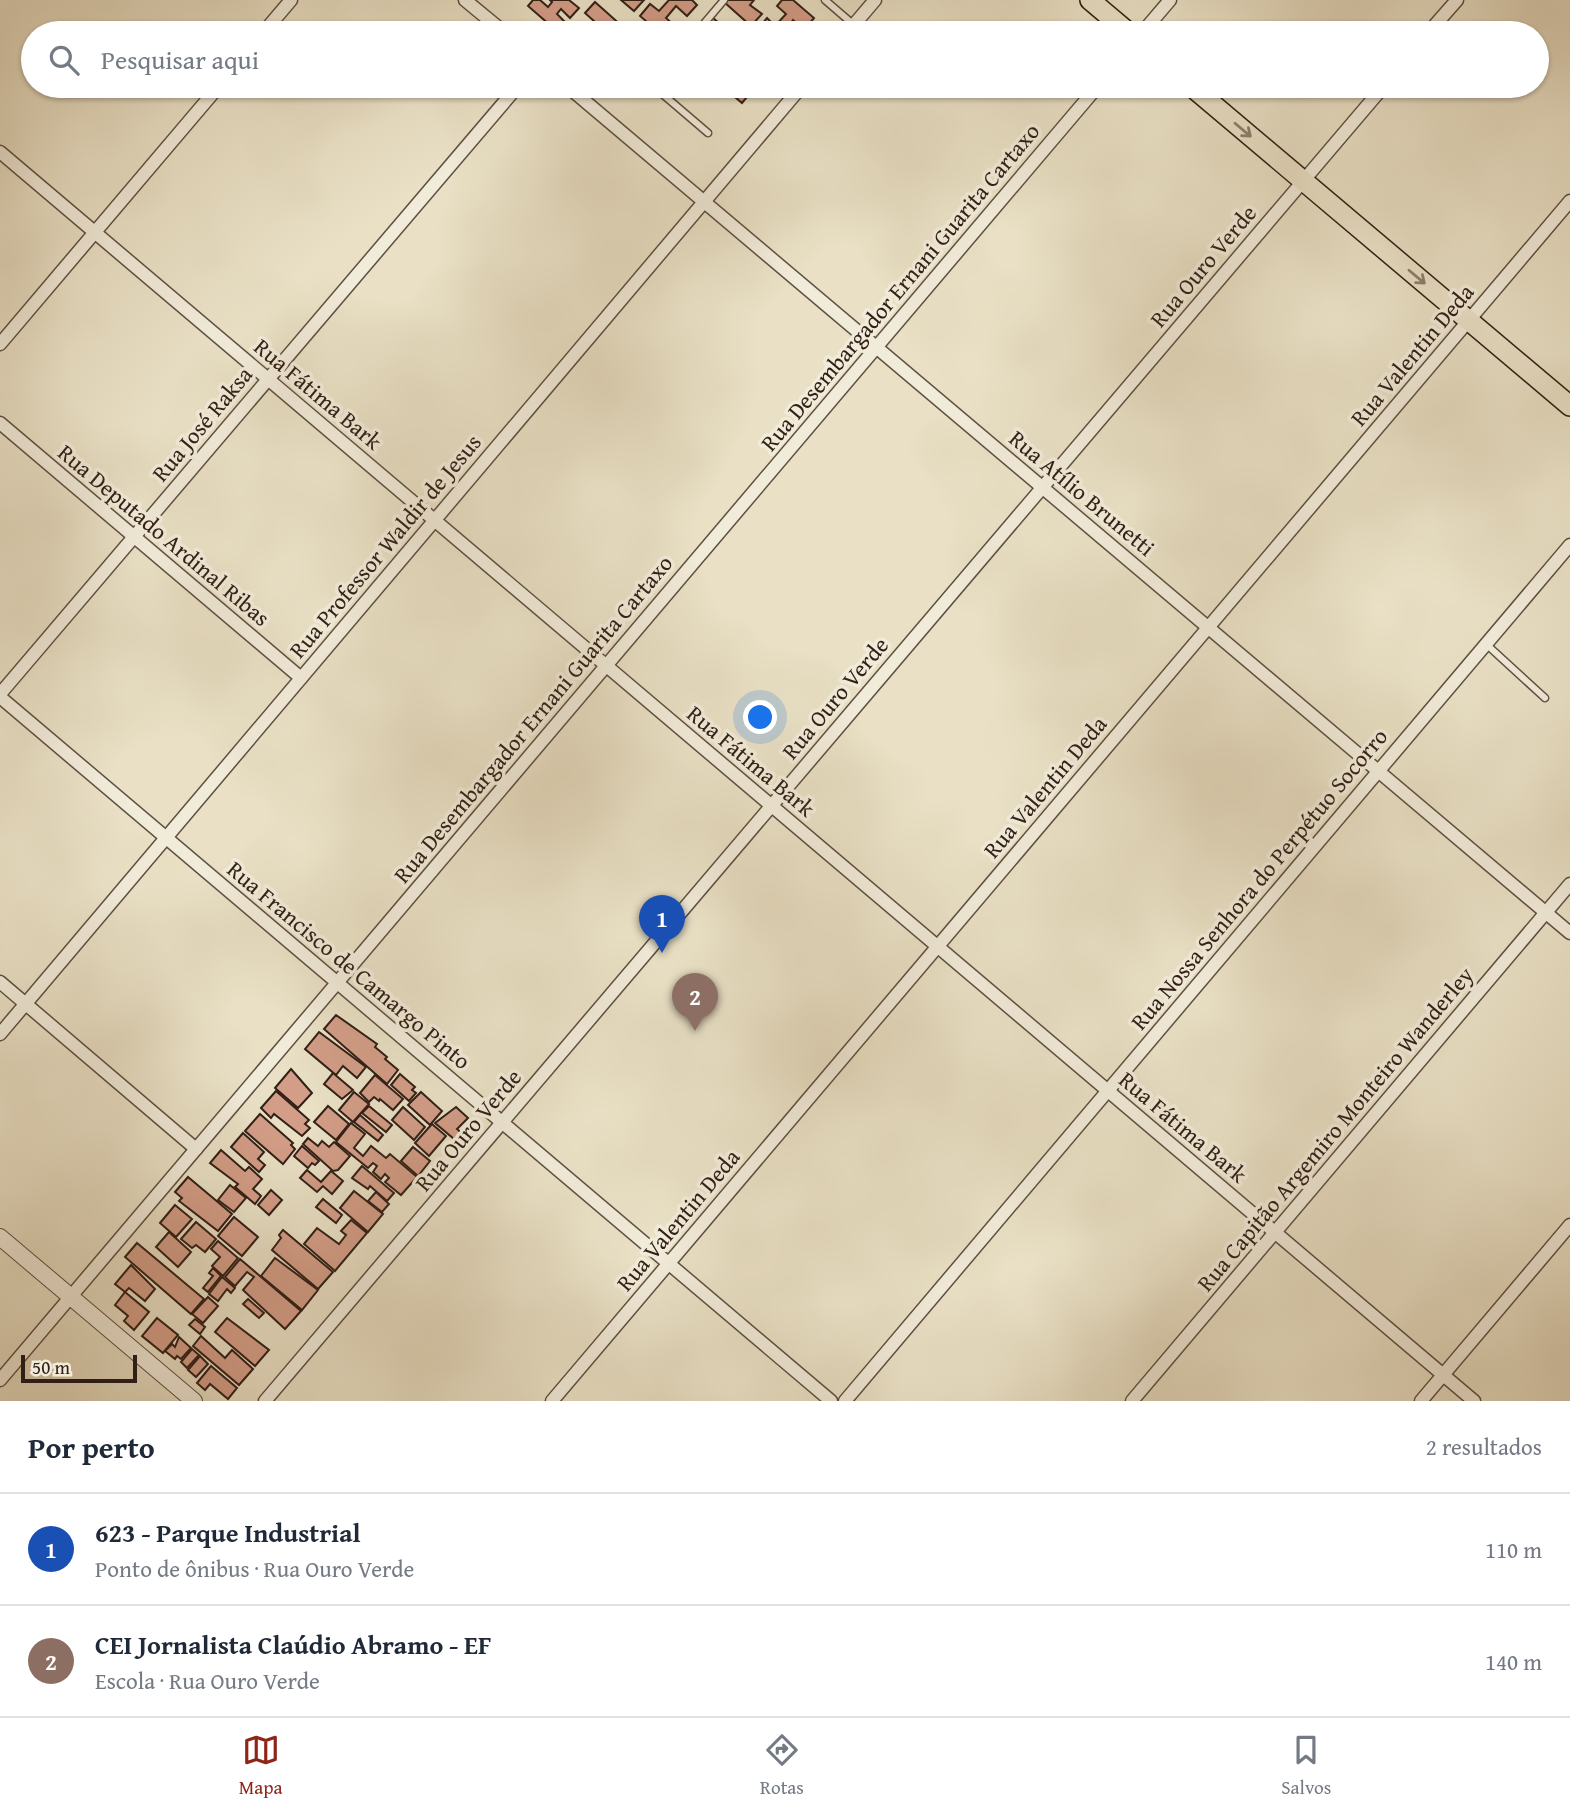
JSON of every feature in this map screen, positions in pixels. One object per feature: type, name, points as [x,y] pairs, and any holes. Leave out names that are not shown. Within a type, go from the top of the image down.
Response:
[{"type":"main road","points":[[1090,0],[1115,21]]},
{"type":"main road","points":[[1205,98],[1570,406]]},
{"type":"street","points":[[273,21],[291,0]]},
{"type":"street","points":[[465,0],[490,21]]},
{"type":"street","points":[[857,21],[875,0]]},
{"type":"street","points":[[1152,21],[1170,0]]},
{"type":"street","points":[[1439,21],[1457,0]]},
{"type":"street","points":[[0,344],[209,98]]},
{"type":"street","name":"Rua José Raksa","points":[[0,696],[508,98]]},
{"type":"street","name":"Rua Atílio Brunetti","points":[[581,98],[1570,933]]},
{"type":"street","name":"Rua Professor Waldir de Jesus","points":[[0,1034],[792,98]]},
{"type":"street","name":"Rua Desembargador Ernani Guarita Cartaxo","points":[[0,1380],[1088,98]]},
{"type":"street","name":"Rua Ouro Verde","points":[[265,1401],[1374,98]]},
{"type":"street","name":"Rua Fátima Bark","points":[[0,152],[1474,1401]]},
{"type":"street","name":"Rua Valentin Deda","points":[[552,1401],[1570,201]]},
{"type":"street","name":"Rua Deputado Ardinal Ribas","points":[[0,423],[301,678]]},
{"type":"street","name":"Rua Nossa Senhora do Perpétuo Socorro","points":[[845,1401],[1570,545]]},
{"type":"street","name":"Rua Francisco de Camargo Pinto","points":[[0,696],[831,1401]]},
{"type":"street","name":"Rua Capitão Argemiro Monteiro Wanderley","points":[[1132,1401],[1570,884]]},
{"type":"street","points":[[0,982],[196,1149]]},
{"type":"street","points":[[1421,1401],[1570,1225]]},
{"type":"street","points":[[0,1237],[194,1401]]},
{"type":"lane","points":[[706,21],[724,0]]},
{"type":"lane","points":[[825,0],[843,21]]},
{"type":"lane","points":[[667,98],[708,133]]},
{"type":"lane","points":[[1486,644],[1545,698]]},
{"type":"building","points":[[533,0],[540,0],[548,7],[552,2],[550,0],[569,0],[579,8],[570,18],[561,9],[557,14],[564,21],[545,21],[528,6]]},
{"type":"building","points":[[621,0],[644,0],[634,11]]},
{"type":"building","points":[[669,0],[692,0],[697,5],[687,16],[676,6],[666,18],[669,21],[646,21],[640,16],[650,4],[659,11]]},
{"type":"building","points":[[754,0],[750,5],[762,14],[756,21],[745,21],[724,2]]},
{"type":"building","points":[[782,0],[793,0],[814,18],[812,21],[780,21],[786,14],[777,6]]},
{"type":"building","points":[[595,2],[616,21],[594,21],[585,13]]},
{"type":"building","points":[[336,1015],[377,1044],[375,1047],[398,1070],[387,1084],[324,1029]]},
{"type":"building","points":[[319,1032],[366,1067],[357,1078],[343,1066],[336,1075],[305,1049]]},
{"type":"building","points":[[291,1069],[312,1093],[298,1108],[275,1088]]},
{"type":"building","points":[[333,1073],[353,1090],[342,1099],[324,1084]]},
{"type":"building","points":[[400,1074],[415,1087],[412,1090],[416,1093],[409,1101],[391,1085]]},
{"type":"building","points":[[375,1075],[403,1099],[393,1110],[374,1097],[369,1102],[360,1093]]},
{"type":"building","points":[[276,1091],[309,1120],[305,1124],[310,1128],[302,1136],[274,1114],[271,1118],[261,1108]]},
{"type":"building","points":[[354,1092],[369,1104],[353,1122],[339,1110]]},
{"type":"building","points":[[421,1092],[442,1111],[430,1125],[408,1105]]},
{"type":"building","points":[[328,1106],[349,1124],[336,1140],[314,1122]]},
{"type":"building","points":[[369,1106],[392,1125],[386,1132],[362,1113]]},
{"type":"building","points":[[403,1107],[425,1127],[414,1140],[392,1120]]},
{"type":"building","points":[[456,1107],[468,1118],[457,1129],[466,1137],[460,1144],[435,1123]]},
{"type":"building","points":[[260,1114],[293,1143],[291,1145],[295,1149],[283,1164],[245,1131]]},
{"type":"building","points":[[360,1115],[383,1135],[378,1141],[354,1122]]},
{"type":"building","points":[[351,1123],[365,1134],[354,1148],[363,1156],[371,1146],[386,1158],[390,1154],[417,1177],[401,1195],[385,1182],[389,1178],[385,1174],[381,1179],[373,1172],[377,1166],[373,1163],[368,1168],[336,1142]]},
{"type":"building","points":[[432,1124],[446,1136],[429,1156],[415,1143]]},
{"type":"building","points":[[243,1133],[264,1152],[258,1159],[265,1165],[259,1172],[231,1147]]},
{"type":"building","points":[[308,1138],[318,1146],[322,1141],[329,1147],[334,1142],[350,1156],[338,1170],[333,1171],[303,1144]]},
{"type":"building","points":[[302,1146],[319,1161],[315,1165],[312,1163],[308,1168],[294,1156]]},
{"type":"building","points":[[413,1147],[430,1161],[418,1176],[401,1161]]},
{"type":"building","points":[[221,1150],[245,1171],[249,1167],[262,1179],[253,1189],[261,1196],[255,1204],[235,1187],[238,1184],[210,1163]]},
{"type":"building","points":[[362,1166],[394,1193],[387,1201],[370,1186],[368,1189],[352,1178]]},
{"type":"building","points":[[307,1170],[321,1182],[331,1171],[343,1181],[332,1194],[323,1186],[317,1192],[300,1178]]},
{"type":"building","points":[[188,1177],[232,1214],[218,1231],[179,1201],[182,1198],[175,1192]]},
{"type":"building","points":[[230,1185],[246,1198],[234,1212],[218,1200]]},
{"type":"building","points":[[271,1190],[282,1200],[269,1215],[258,1205]]},
{"type":"building","points":[[354,1191],[383,1214],[368,1232],[340,1208]]},
{"type":"building","points":[[376,1192],[389,1204],[382,1212],[368,1201]]},
{"type":"building","points":[[323,1199],[342,1215],[336,1223],[316,1207]]},
{"type":"building","points":[[175,1205],[192,1219],[176,1237],[160,1223]]},
{"type":"building","points":[[234,1217],[258,1237],[242,1256],[218,1236]]},
{"type":"building","points":[[351,1220],[367,1233],[335,1271],[304,1244],[317,1228],[339,1244],[346,1235],[341,1231]]},
{"type":"building","points":[[196,1222],[216,1239],[205,1252],[196,1245],[192,1248],[181,1239]]},
{"type":"building","points":[[283,1230],[333,1272],[318,1289],[272,1250],[281,1238],[279,1235]]},
{"type":"building","points":[[169,1232],[191,1252],[178,1267],[156,1247]]},
{"type":"building","points":[[218,1241],[238,1258],[223,1276],[212,1266],[220,1257],[211,1249]]},
{"type":"building","points":[[137,1243],[204,1299],[191,1314],[125,1257]]},
{"type":"building","points":[[275,1258],[318,1290],[302,1310],[261,1276]]},
{"type":"building","points":[[240,1259],[301,1311],[285,1329],[243,1290],[254,1277],[247,1272],[235,1286],[225,1277]]},
{"type":"building","points":[[131,1265],[155,1289],[145,1301],[129,1288],[125,1292],[115,1284]]},
{"type":"building","points":[[213,1268],[221,1276],[208,1292],[203,1288],[213,1276],[209,1273]]},
{"type":"building","points":[[222,1277],[235,1288],[231,1293],[227,1289],[218,1301],[209,1294]]},
{"type":"building","points":[[125,1292],[149,1312],[134,1330],[124,1321],[128,1316],[115,1305]]},
{"type":"building","points":[[208,1297],[218,1306],[203,1323],[192,1314]]},
{"type":"building","points":[[248,1299],[264,1313],[259,1318],[243,1304]]},
{"type":"building","points":[[157,1318],[178,1335],[163,1353],[142,1336]]},
{"type":"building","points":[[227,1318],[269,1350],[255,1366],[215,1332]]},
{"type":"building","points":[[195,1319],[205,1327],[200,1334],[189,1325]]},
{"type":"building","points":[[201,1336],[225,1358],[232,1350],[253,1369],[239,1385],[193,1346]]},
{"type":"building","points":[[179,1337],[191,1348],[181,1359],[177,1356],[175,1359],[165,1351],[172,1344],[175,1347]]},
{"type":"building","points":[[192,1349],[199,1355],[187,1368],[181,1362]]},
{"type":"building","points":[[200,1356],[208,1364],[196,1377],[188,1370]]},
{"type":"building","points":[[211,1366],[237,1388],[228,1399],[210,1384],[205,1390],[197,1383]]},
{"type":"place","name":"623 - Parque Industrial","points":[[662,953]]},
{"type":"place","name":"CEI Jornalista Claúdio Abramo - EF","points":[[695,1031]]}]
